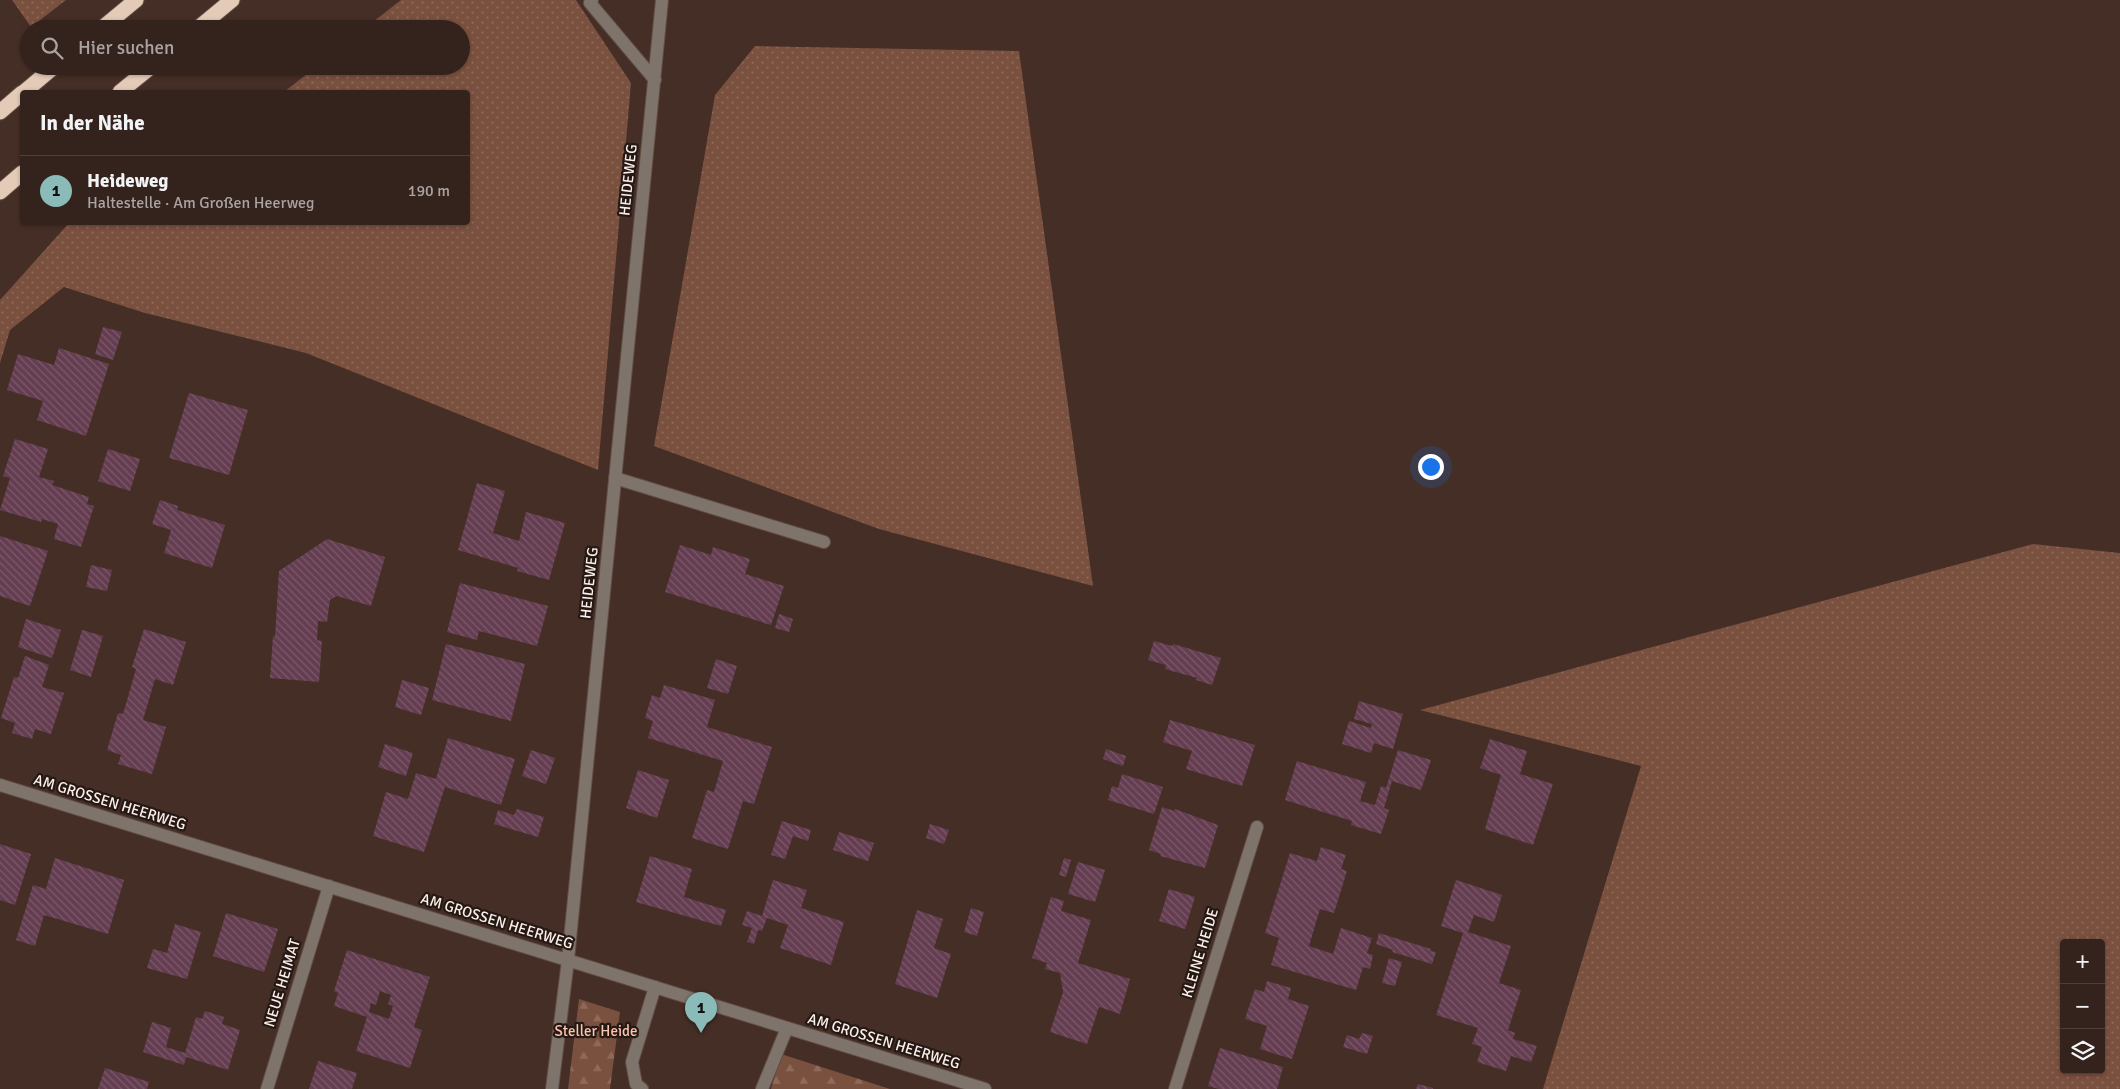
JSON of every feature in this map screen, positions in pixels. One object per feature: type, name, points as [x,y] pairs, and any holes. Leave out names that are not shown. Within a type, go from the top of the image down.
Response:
[{"type":"highway","points":[[112,20],[136,0]]},
{"type":"highway","points":[[208,20],[232,0]]},
{"type":"highway","points":[[27,90],[44,75]]},
{"type":"highway","points":[[122,90],[141,75]]},
{"type":"highway","points":[[0,112],[20,95]]},
{"type":"highway","points":[[0,192],[20,175]]},
{"type":"street","points":[[592,0],[590,3],[655,80]]},
{"type":"street","name":"HEIDEWEG","points":[[552,1089],[568,960],[662,0]]},
{"type":"street","points":[[615,478],[824,542]]},
{"type":"street","name":"AM GROSSEN HEERWEG","points":[[0,784],[985,1089]]},
{"type":"street","name":"KLEINE HEIDE","points":[[1175,1089],[1256,827]]},
{"type":"street","name":"NEUE HEIMAT","points":[[267,1089],[329,886]]},
{"type":"street","points":[[642,1089],[636,1084],[632,1062],[654,987]]},
{"type":"street","points":[[762,1089],[786,1028]]},
{"type":"green space","points":[[12,0],[66,0],[40,20],[26,20]]},
{"type":"green space","points":[[401,0],[576,0],[631,83],[598,470],[306,353],[145,313],[64,287],[10,330],[0,363],[0,300],[67,225],[470,225],[470,90],[287,90],[306,75],[470,75],[470,20],[375,20]]},
{"type":"green space","points":[[755,46],[1019,51],[1093,586],[879,529],[654,446],[715,95]]},
{"type":"green space","points":[[2033,544],[2120,553],[2120,1089],[1543,1089],[1641,766],[1420,710]]},
{"type":"green space","name":"Steller Heide","points":[[579,999],[620,1012],[610,1089],[568,1089]]},
{"type":"green space","points":[[781,1054],[890,1089],[771,1089]]},
{"type":"building","points":[[103,327],[122,332],[113,360],[95,354]]},
{"type":"building","points":[[59,348],[109,364],[86,436],[37,420],[43,401],[7,390],[18,354],[54,365]]},
{"type":"building","points":[[189,393],[248,410],[229,475],[169,458]]},
{"type":"building","points":[[15,439],[48,449],[39,477],[54,481],[52,485],[89,497],[87,504],[94,506],[81,547],[54,539],[58,524],[42,519],[41,522],[0,510],[10,478],[3,476]]},
{"type":"building","points":[[108,449],[140,459],[130,491],[98,481]]},
{"type":"building","points":[[477,483],[505,491],[493,533],[519,541],[526,512],[565,523],[549,580],[517,571],[518,568],[458,550]]},
{"type":"building","points":[[160,500],[178,506],[177,510],[225,525],[212,568],[164,553],[171,530],[152,524]]},
{"type":"building","points":[[0,536],[48,551],[30,606],[0,596]]},
{"type":"building","points":[[327,539],[385,557],[371,606],[337,596],[330,600],[327,622],[318,621],[317,640],[322,641],[319,682],[270,678],[273,636],[275,637],[279,571]]},
{"type":"building","points":[[680,545],[711,555],[713,547],[750,559],[745,574],[784,586],[771,625],[665,592]]},
{"type":"building","points":[[91,565],[112,570],[107,591],[86,587]]},
{"type":"building","points":[[460,583],[548,606],[537,646],[479,631],[477,640],[447,632]]},
{"type":"building","points":[[779,614],[793,619],[789,632],[775,628]]},
{"type":"building","points":[[26,619],[61,630],[52,658],[18,647]]},
{"type":"building","points":[[144,629],[186,642],[173,685],[155,679],[143,720],[166,727],[152,774],[118,764],[121,755],[107,750],[118,713],[123,714],[136,669],[132,667]]},
{"type":"building","points":[[82,630],[103,636],[91,677],[70,670]]},
{"type":"building","points":[[1154,641],[1172,646],[1173,644],[1221,658],[1212,685],[1196,680],[1197,678],[1165,669],[1166,665],[1148,660]]},
{"type":"building","points":[[446,644],[525,664],[511,721],[432,700]]},
{"type":"building","points":[[25,656],[49,665],[42,687],[64,693],[51,734],[35,729],[32,739],[12,733],[15,723],[1,718],[14,677],[18,678]]},
{"type":"building","points":[[716,659],[737,666],[728,694],[707,688]]},
{"type":"building","points":[[402,680],[429,688],[421,715],[395,707]]},
{"type":"building","points":[[664,685],[715,700],[707,727],[772,747],[754,804],[743,801],[728,849],[692,838],[707,790],[714,792],[723,761],[648,738],[653,721],[645,718],[652,695],[660,698]]},
{"type":"building","points":[[1359,701],[1403,714],[1393,749],[1374,743],[1371,753],[1342,744],[1349,721],[1371,728],[1372,724],[1354,719]]},
{"type":"building","points":[[1170,720],[1255,745],[1242,786],[1186,769],[1192,751],[1163,742]]},
{"type":"building","points":[[448,738],[515,759],[501,805],[445,787],[424,852],[373,836],[386,792],[408,799],[416,773],[436,779]]},
{"type":"building","points":[[1490,739],[1527,751],[1520,774],[1553,784],[1533,845],[1485,829],[1501,775],[1480,768]]},
{"type":"building","points":[[385,744],[413,753],[406,776],[378,767]]},
{"type":"building","points":[[1106,749],[1126,756],[1123,766],[1103,759]]},
{"type":"building","points":[[531,750],[555,758],[546,784],[522,776]]},
{"type":"building","points":[[1398,750],[1431,760],[1421,790],[1392,781],[1384,808],[1389,810],[1381,834],[1351,825],[1352,821],[1285,800],[1297,761],[1366,782],[1360,801],[1375,805],[1381,786],[1386,788]]},
{"type":"building","points":[[638,770],[669,780],[657,818],[626,808]]},
{"type":"building","points":[[1122,774],[1163,787],[1154,814],[1108,800],[1112,786],[1118,788]]},
{"type":"building","points":[[1162,807],[1174,811],[1175,809],[1218,825],[1205,868],[1160,856],[1161,854],[1149,850]]},
{"type":"building","points":[[517,809],[544,817],[538,837],[494,824],[498,810],[514,815]]},
{"type":"building","points":[[782,821],[811,830],[808,841],[793,836],[785,859],[771,855]]},
{"type":"building","points":[[930,824],[949,830],[944,844],[926,838]]},
{"type":"building","points":[[839,832],[874,843],[868,861],[833,850]]},
{"type":"building","points":[[0,844],[31,854],[15,905],[0,900]]},
{"type":"building","points":[[1321,847],[1346,855],[1341,869],[1347,871],[1334,913],[1320,909],[1309,946],[1333,954],[1341,928],[1372,938],[1367,953],[1373,955],[1370,969],[1363,967],[1356,990],[1271,965],[1279,938],[1265,933],[1290,853],[1317,861]]},
{"type":"building","points":[[650,856],[692,869],[684,897],[726,910],[721,926],[636,902]]},
{"type":"building","points":[[55,858],[124,880],[108,934],[44,915],[35,946],[16,940],[33,885],[46,889]]},
{"type":"building","points":[[1064,858],[1071,860],[1066,877],[1059,875]]},
{"type":"building","points":[[1078,862],[1105,870],[1095,902],[1068,894]]},
{"type":"building","points":[[773,880],[807,890],[801,908],[844,922],[831,965],[780,948],[788,925],[767,918],[762,931],[758,930],[754,944],[747,942],[752,928],[742,925],[747,911],[762,916]]},
{"type":"building","points":[[1456,880],[1502,895],[1494,922],[1474,915],[1468,932],[1511,946],[1499,983],[1521,990],[1508,1030],[1515,1033],[1513,1039],[1537,1046],[1531,1062],[1511,1056],[1506,1071],[1477,1062],[1482,1047],[1472,1044],[1478,1028],[1436,1015],[1463,933],[1441,926]]},
{"type":"building","points":[[1169,889],[1195,897],[1185,929],[1159,921]]},
{"type":"building","points":[[1051,897],[1064,901],[1061,911],[1091,920],[1078,963],[1130,979],[1120,1014],[1099,1007],[1087,1044],[1050,1032],[1063,992],[1060,973],[1045,969],[1047,963],[1032,958]]},
{"type":"building","points":[[971,908],[984,912],[977,936],[964,932]]},
{"type":"building","points":[[917,910],[943,919],[934,948],[951,954],[937,998],[895,984]]},
{"type":"building","points":[[226,913],[278,929],[264,972],[213,956]]},
{"type":"building","points":[[175,924],[201,932],[187,979],[147,968],[153,949],[167,953]]},
{"type":"building","points":[[1379,933],[1431,949],[1430,951],[1436,952],[1432,964],[1392,952],[1393,950],[1376,944]]},
{"type":"building","points":[[347,950],[430,977],[414,1027],[422,1030],[410,1068],[356,1051],[367,1017],[334,1006],[338,993],[334,991]],"holes":[[[380,991],[391,995],[388,1004],[393,1006],[389,1019],[369,1012],[371,1003],[376,1005]]]},
{"type":"building","points":[[1389,958],[1402,962],[1395,986],[1382,983]]},
{"type":"building","points":[[1267,981],[1291,988],[1288,999],[1309,1006],[1292,1059],[1260,1049],[1267,1026],[1245,1019],[1255,989],[1264,992]]},
{"type":"building","points":[[205,1011],[224,1017],[222,1024],[240,1030],[228,1070],[186,1057],[184,1065],[143,1052],[152,1022],[171,1028],[166,1047],[185,1053],[196,1017],[202,1019]]},
{"type":"building","points":[[1362,1033],[1373,1036],[1367,1054],[1343,1047],[1347,1035],[1359,1039]]},
{"type":"building","points":[[1220,1048],[1283,1067],[1277,1089],[1219,1089],[1208,1086]]},
{"type":"building","points":[[318,1061],[357,1073],[352,1089],[309,1089]]},
{"type":"building","points":[[105,1068],[149,1082],[147,1089],[98,1089]]},
{"type":"building","points":[[1418,1084],[1433,1088],[1433,1089],[1416,1089]]},
{"type":"place","name":"Heideweg","points":[[701,1033]]}]
